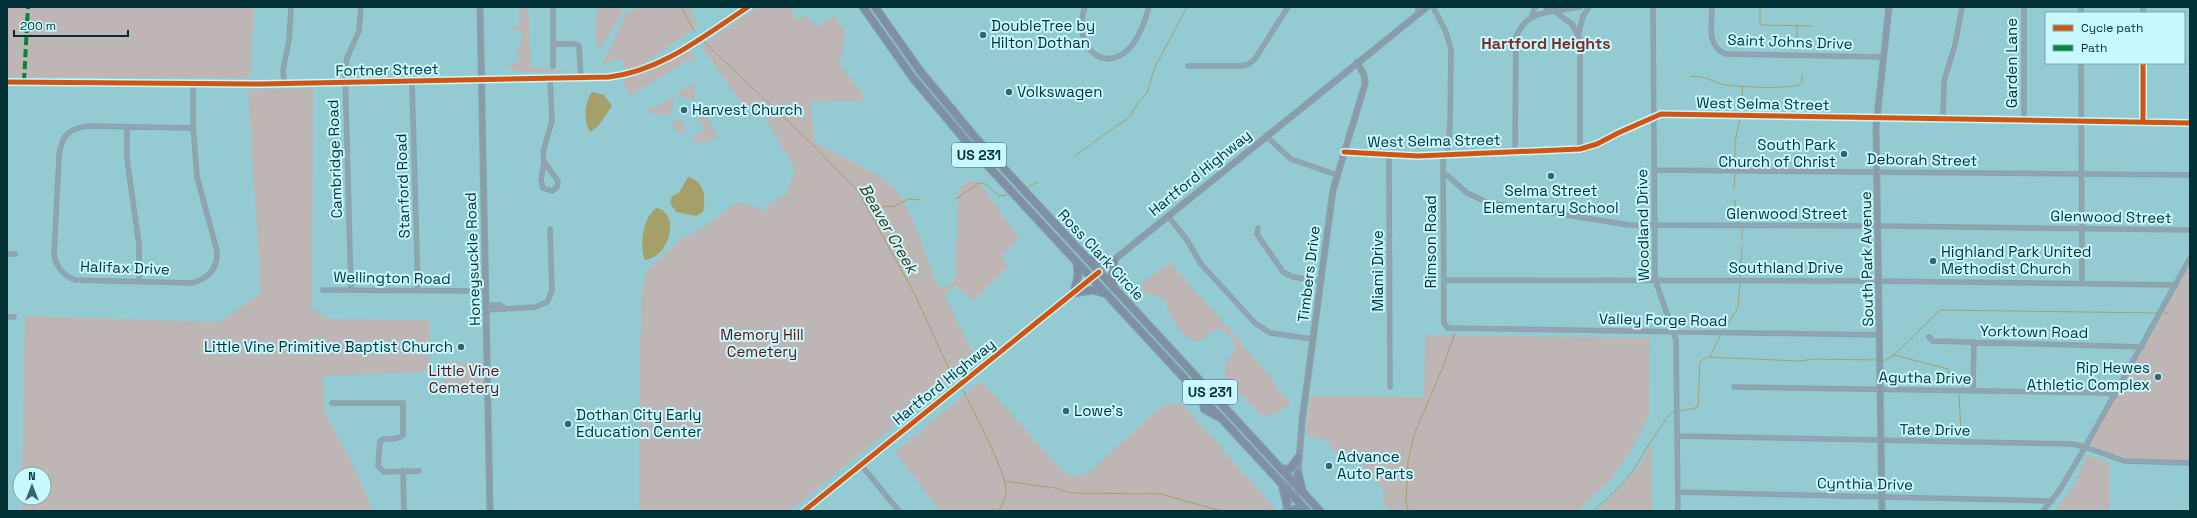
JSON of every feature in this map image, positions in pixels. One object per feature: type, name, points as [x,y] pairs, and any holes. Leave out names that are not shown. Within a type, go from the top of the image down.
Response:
[{"type":"highway","name":"Ross Clark Circle","points":[[863,7],[896,55],[951,124],[1306,510]]},
{"type":"highway","name":"Ross Clark Circle","points":[[874,7],[904,49],[958,118],[1086,259],[1320,511]]},
{"type":"highway","points":[[896,55],[904,49]]},
{"type":"highway","points":[[951,124],[958,118]]},
{"type":"highway","points":[[1036,218],[1043,211]]},
{"type":"highway","points":[[1086,259],[1098,262],[1114,261],[1112,275],[1114,288]]},
{"type":"highway","points":[[1077,262],[1078,275],[1074,293],[1092,290],[1106,294]]},
{"type":"highway","points":[[1189,383],[1195,376]]},
{"type":"highway","points":[[1206,402],[1218,401]]},
{"type":"highway","points":[[1281,469],[1290,469],[1298,458]]},
{"type":"highway","points":[[1298,473],[1302,492]]},
{"type":"highway","points":[[1282,484],[1286,493],[1288,509],[1306,510]]},
{"type":"main road","name":"Hartford Highway","points":[[804,511],[1099,272]]},
{"type":"street","points":[[284,84],[283,70],[289,40],[291,7]]},
{"type":"street","name":"Cambridge Road","points":[[351,290],[344,83],[347,58],[359,31],[361,7]]},
{"type":"street","name":"Honeysuckle Road","points":[[480,7],[490,511]]},
{"type":"street","points":[[553,7],[553,66]]},
{"type":"street","name":"Fortner Street","points":[[7,82],[284,84],[550,79],[618,76],[652,66],[675,54],[748,7]]},
{"type":"street","points":[[1086,7],[1081,25],[1083,39],[1096,55],[1110,58],[1122,54],[1132,44],[1142,28],[1149,7]]},
{"type":"street","points":[[1188,66],[1242,66],[1249,64],[1255,59],[1288,7]]},
{"type":"street","points":[[1418,7],[1418,13]]},
{"type":"street","name":"Hartford Highway","points":[[1099,272],[1357,62],[1427,7]]},
{"type":"street","name":"Rimson Road","points":[[1433,7],[1446,32],[1451,49],[1450,126],[1443,174],[1444,323],[1446,327]]},
{"type":"street","points":[[1516,151],[1515,42],[1519,29],[1532,16],[1535,7]]},
{"type":"street","points":[[1546,7],[1569,20],[1578,35]]},
{"type":"street","points":[[1532,16],[1580,7]]},
{"type":"street","points":[[1580,149],[1578,35],[1583,16],[1589,7]]},
{"type":"street","name":"Woodland Drive","points":[[1653,7],[1655,279],[1674,333],[1678,511]]},
{"type":"street","name":"Saint Johns Drive","points":[[1712,7],[1713,43],[1718,50],[1726,54],[1882,57]]},
{"type":"street","name":"South Park Avenue","points":[[1882,511],[1880,281],[1876,172],[1876,117],[1889,7]]},
{"type":"street","points":[[1943,118],[1944,81],[1955,45],[1962,7]]},
{"type":"street","name":"Garden Lane","points":[[2024,7],[2024,120]]},
{"type":"street","points":[[553,44],[575,44],[579,46],[581,78]]},
{"type":"street","name":"Timbers Drive","points":[[1293,482],[1298,473],[1298,458],[1331,200],[1364,84],[1364,75],[1357,62]]},
{"type":"street","points":[[2081,64],[2082,284]]},
{"type":"street","points":[[2143,64],[2143,122]]},
{"type":"street","points":[[544,162],[558,181],[557,187],[552,191],[546,190],[542,186],[544,162],[543,148],[552,126],[550,79]]},
{"type":"street","name":"Stanford Road","points":[[412,82],[418,291]]},
{"type":"street","name":"Halifax Drive","points":[[193,84],[193,128],[198,177],[217,251],[215,266],[206,278],[191,282],[75,280],[68,277],[59,268],[54,256],[60,144],[65,137],[77,128],[193,128]]},
{"type":"street","name":"West Selma Street","points":[[1344,152],[1389,155],[1445,155],[1580,149],[1598,144],[1618,132],[1661,114],[2190,123]]},
{"type":"street","points":[[127,127],[127,159],[139,245],[139,281]]},
{"type":"street","points":[[1266,136],[1291,159],[1337,175]]},
{"type":"street","name":"Miami Drive","points":[[1389,155],[1390,387]]},
{"type":"street","name":"Deborah Street","points":[[1654,170],[2190,175]]},
{"type":"street","name":"Glenwood Street","points":[[1443,174],[1447,175],[1462,189],[1474,197],[1494,204],[1612,224],[1654,226],[1878,226],[2190,230]]},
{"type":"street","points":[[1168,216],[1187,240],[1201,264],[1255,323],[1270,333],[1313,339]]},
{"type":"street","points":[[1258,228],[1257,234],[1284,272],[1294,277],[1320,280]]},
{"type":"street","points":[[486,308],[500,305],[505,308],[538,307],[549,299],[552,291],[550,229]]},
{"type":"street","points":[[7,254],[15,254]]},
{"type":"street","points":[[2043,511],[2052,501],[2115,396],[2190,258]]},
{"type":"street","name":"Southland Drive","points":[[1444,280],[1655,279],[2176,285]]},
{"type":"street","name":"Wellington Road","points":[[323,290],[486,291]]},
{"type":"street","points":[[7,317],[14,317]]},
{"type":"street","name":"Valley Forge Road","points":[[1446,327],[1674,333],[1880,335]]},
{"type":"street","name":"Yorktown Road","points":[[1928,337],[1933,342],[2142,347]]},
{"type":"street","points":[[1973,391],[1974,342]]},
{"type":"street","name":"Agutha Drive","points":[[1734,387],[2108,393],[2115,396]]},
{"type":"street","points":[[332,403],[403,403],[403,434],[398,439],[381,440],[378,444],[380,470],[384,472],[419,471]]},
{"type":"street","name":"Tate Drive","points":[[1677,436],[2072,444],[2124,461],[2190,463]]},
{"type":"street","points":[[862,464],[899,511]]},
{"type":"street","points":[[404,471],[404,511]]},
{"type":"street","points":[[1282,484],[1289,485],[1293,482]]},
{"type":"street","points":[[1288,509],[1292,494],[1302,492]]},
{"type":"street","name":"Cynthia Drive","points":[[1678,492],[2052,501]]},
{"type":"green space","points":[[7,7],[254,7],[250,78],[7,77]]},
{"type":"green space","points":[[519,7],[528,7],[531,67],[564,70],[564,72],[517,72],[510,67],[509,63],[516,63],[519,59],[517,49],[522,42],[521,31],[514,32],[512,28],[519,27]]},
{"type":"green space","points":[[594,7],[622,7],[621,15],[599,50],[595,35],[597,12]]},
{"type":"green space","points":[[639,7],[689,7],[698,26],[639,67],[623,70],[623,60],[616,60],[603,65],[626,14]]},
{"type":"green space","name":"Memory Hill Cemetery","points":[[758,7],[790,7],[798,20],[806,15],[816,27],[834,16],[845,31],[842,57],[838,63],[863,94],[863,101],[810,102],[815,143],[867,169],[895,189],[913,220],[937,285],[946,288],[955,281],[959,188],[968,181],[978,181],[1019,238],[1004,254],[1004,261],[1009,266],[973,301],[955,285],[945,296],[968,344],[976,355],[921,404],[790,511],[639,511],[640,333],[642,333],[641,297],[646,272],[680,239],[697,232],[738,202],[768,211],[768,204],[786,195],[795,169],[766,119],[745,108],[701,46]]},
{"type":"green space","points":[[686,51],[691,52],[695,61],[692,62],[690,59],[633,94],[634,98],[632,98],[623,83],[625,78],[651,70]]},
{"type":"green space","points":[[695,82],[696,88],[693,90],[686,88],[693,91],[697,98],[693,100],[679,96],[677,93]]},
{"type":"green space","points":[[313,88],[312,308],[327,319],[430,320],[430,364],[423,372],[322,376],[325,412],[353,465],[373,511],[21,511],[21,506],[52,506],[52,466],[22,466],[25,316],[220,322],[261,293],[248,90]]},
{"type":"green space","points":[[674,96],[675,98],[672,102],[673,104],[668,118],[664,114],[655,115],[648,110],[649,106],[652,109]]},
{"type":"green space","points":[[706,115],[718,136],[707,143],[695,142],[693,137],[705,129],[700,121],[694,123],[698,120],[697,117]]},
{"type":"green space","points":[[670,120],[684,122],[683,124],[687,131],[684,133],[676,131]]},
{"type":"green space","points":[[1170,262],[1270,376],[1279,391],[1290,401],[1289,406],[1273,414],[1261,416],[1225,377],[1225,366],[1235,350],[1232,340],[1227,334],[1224,331],[1217,329],[1198,342],[1194,341],[1185,335],[1178,326],[1169,313],[1163,300],[1144,291],[1141,284]]},
{"type":"green space","name":"Rip Hewes Athletic Complex","points":[[2190,262],[2190,460],[2136,458],[2106,453],[2096,448],[2090,442]]},
{"type":"green space","points":[[1425,335],[1650,338],[1649,415],[1632,449],[1611,479],[1578,511],[1393,511],[1384,506],[1383,489],[1357,460],[1346,467],[1326,439],[1309,437],[1306,429],[1310,396],[1424,397]]},
{"type":"green space","name":"Little Vine Cemetery","points":[[443,362],[483,362],[484,395],[444,395]]},
{"type":"green space","points":[[981,381],[1064,472],[1076,477],[1089,473],[1161,406],[1181,403],[1277,511],[940,511],[895,452]]},
{"type":"green space","points":[[1651,446],[1651,511],[1598,511],[1639,467]]},
{"type":"green space","points":[[2087,455],[2110,463],[2110,511],[2055,511],[2074,485]]},
{"type":"shaded area","points":[[592,92],[604,95],[612,106],[598,126],[590,132],[586,122],[586,106]]},
{"type":"shaded area","points":[[688,177],[698,182],[703,191],[703,212],[696,216],[676,212],[670,203],[672,196],[679,193]]},
{"type":"shaded area","points":[[657,208],[665,212],[669,219],[669,236],[660,252],[645,260],[642,240],[645,224],[648,217]]},
{"type":"waterway","name":"Beaver Creek","points":[[681,7],[695,32]]},
{"type":"waterway","points":[[1075,156],[1125,121],[1131,115],[1137,104],[1147,93],[1155,67],[1187,7]]},
{"type":"waterway","points":[[1760,7],[1761,25],[1812,26]]},
{"type":"waterway","points":[[1797,26],[1797,52]]},
{"type":"waterway","name":"Beaver Creek","points":[[704,42],[812,144],[858,191],[915,295],[954,380]]},
{"type":"waterway","points":[[1690,77],[1699,76],[1725,85],[1773,87],[1799,85],[1802,83],[1802,75]]},
{"type":"waterway","points":[[1740,112],[1743,86]]},
{"type":"waterway","points":[[1735,167],[1735,142],[1740,119]]},
{"type":"waterway","points":[[1734,188],[1735,174]]},
{"type":"waterway","points":[[1029,186],[1038,182]]},
{"type":"waterway","points":[[956,199],[979,183],[986,184],[999,196],[1007,195]]},
{"type":"waterway","points":[[871,212],[885,206],[893,207],[908,199],[920,200]]},
{"type":"waterway","points":[[1735,200],[1735,214],[1739,223]]},
{"type":"waterway","points":[[1742,229],[1742,240]]},
{"type":"waterway","points":[[1740,277],[1742,246]]},
{"type":"waterway","points":[[1724,330],[1738,308],[1740,283]]},
{"type":"waterway","points":[[1884,361],[1894,355],[1940,310],[2156,313]]},
{"type":"waterway","points":[[2164,314],[2168,312]]},
{"type":"waterway","points":[[1408,511],[1406,500],[1408,461],[1414,435],[1443,367],[1455,333]]},
{"type":"waterway","points":[[1710,357],[1720,336]]},
{"type":"waterway","points":[[1894,355],[1948,369],[1954,385]]},
{"type":"waterway","points":[[1680,411],[1698,406],[1700,362],[1707,357],[1799,361],[1814,359],[1876,360]]},
{"type":"waterway","name":"Beaver Creek","points":[[963,390],[996,457],[1005,484],[1005,496],[998,511]]},
{"type":"waterway","points":[[1959,394],[1961,434]]},
{"type":"waterway","points":[[1593,511],[1627,478],[1660,427],[1674,411]]},
{"type":"waterway","points":[[1004,481],[1055,488],[1070,493],[1161,494],[1221,511]]},
{"type":"marked path","points":[[24,81],[28,7]]},
{"type":"cycle path","points":[[7,82],[261,84],[609,77],[628,73],[665,60],[699,40],[748,7]]},
{"type":"cycle path","points":[[2143,64],[2143,122]]},
{"type":"cycle path","points":[[1344,152],[1418,156],[1580,149],[1597,144],[1661,114],[2190,123]]},
{"type":"cycle path","points":[[804,511],[1099,272]]},
{"type":"place","name":"DoubleTree by Hilton Dothan","points":[[983,35]]},
{"type":"place","name":"Volkswagen","points":[[1009,92]]},
{"type":"place","name":"Harvest Church","points":[[684,110]]},
{"type":"place","name":"South Park Church of Christ","points":[[1844,154]]},
{"type":"place","name":"Selma Street Elementary School","points":[[1551,176]]},
{"type":"place","name":"Highland Park United Methodist Church","points":[[1933,261]]},
{"type":"place","name":"Little Vine Primitive Baptist Church","points":[[461,347]]},
{"type":"place","name":"Rip Hewes Athletic Complex","points":[[2158,377]]},
{"type":"place","name":"Lowe's","points":[[1066,411]]},
{"type":"place","name":"Dothan City Early Education Center","points":[[568,424]]},
{"type":"place","name":"Advance Auto Parts","points":[[1329,466]]},
{"type":"district","name":"Hartford Heights","points":[[1546,43]]}]
